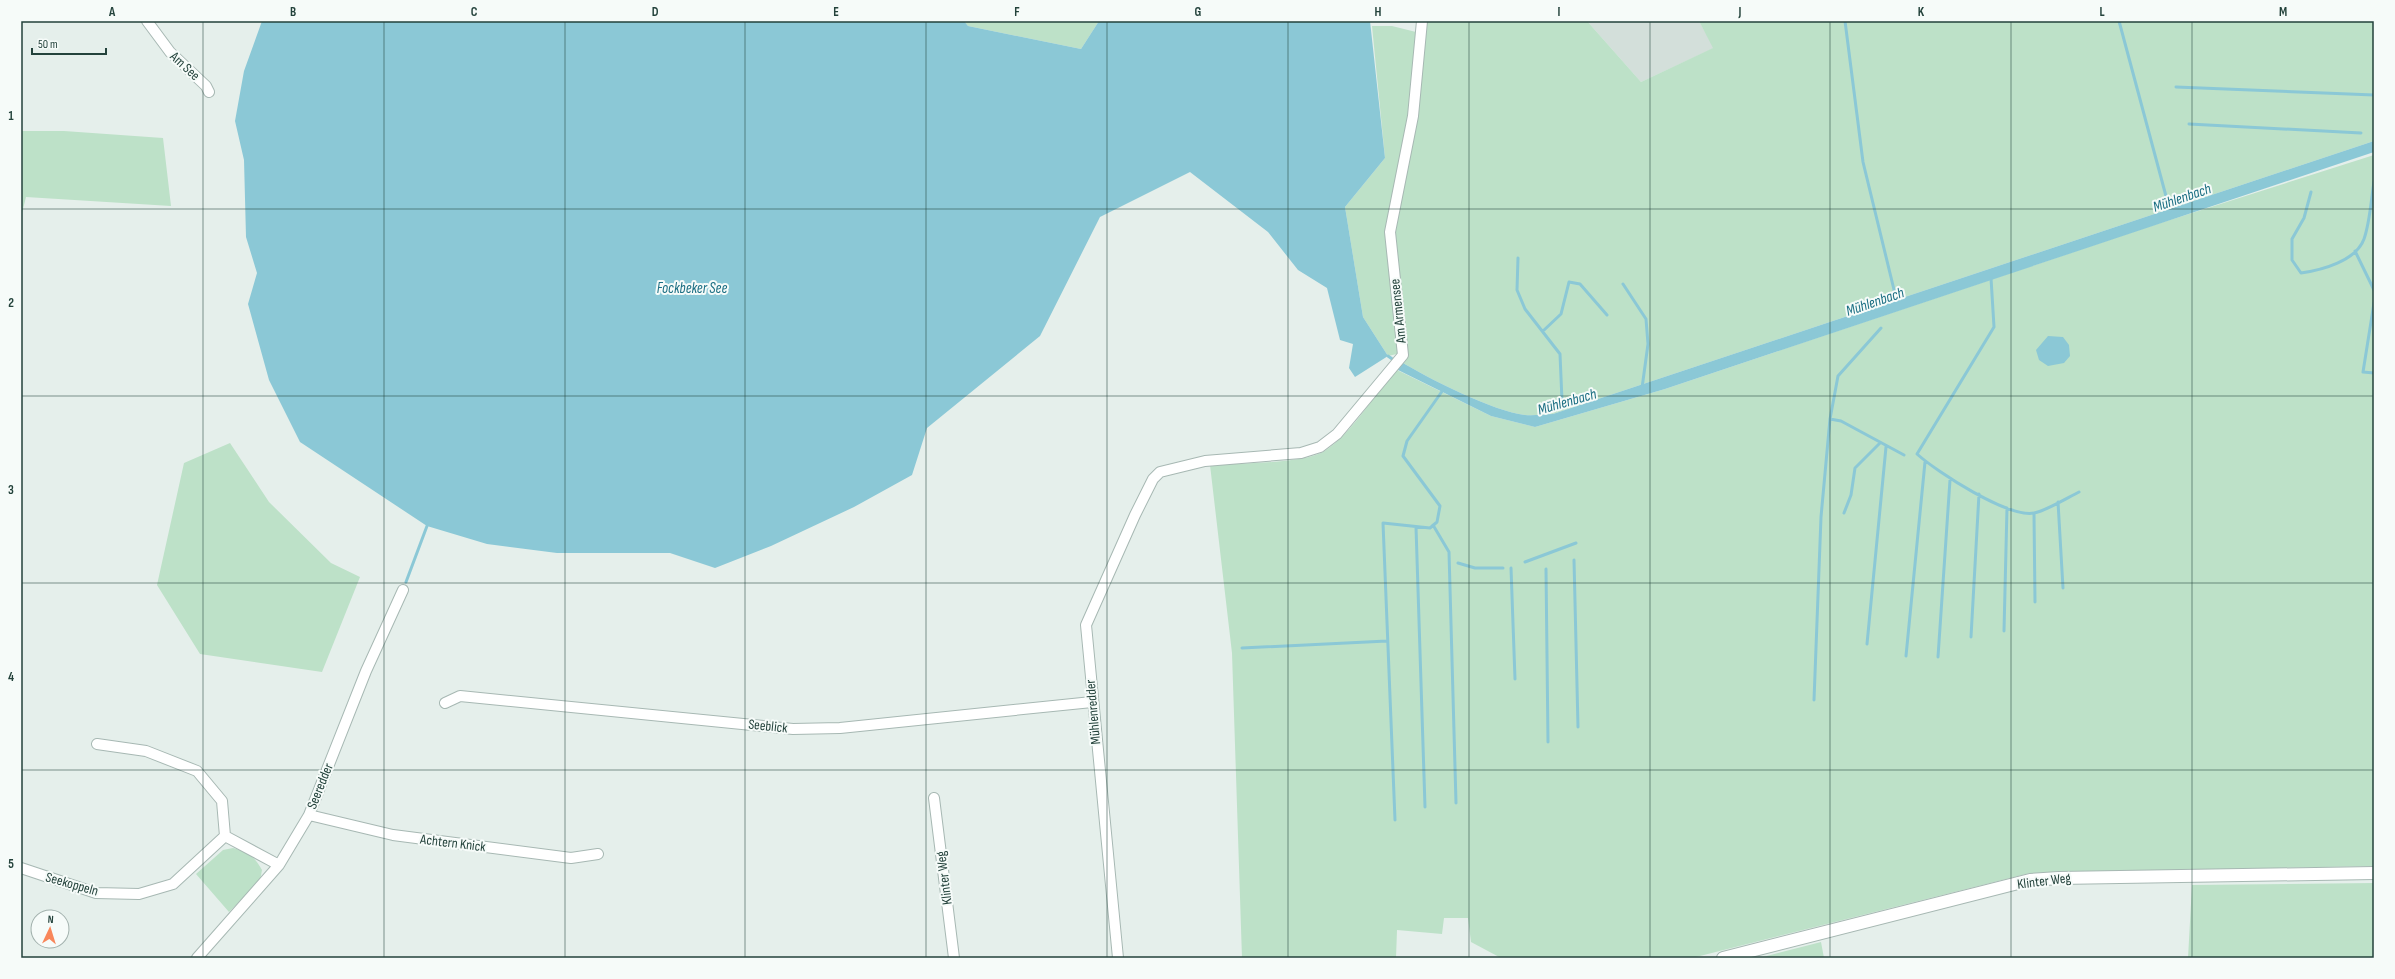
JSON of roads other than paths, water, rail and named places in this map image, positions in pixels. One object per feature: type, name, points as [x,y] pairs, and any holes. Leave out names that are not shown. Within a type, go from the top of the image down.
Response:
[{"type":"street","name":"Am See","points":[[147,21],[170,52],[206,86],[209,92]]},
{"type":"street","name":"Am Armensee","points":[[1153,480],[1160,472],[1206,461],[1301,453],[1320,447],[1337,434],[1403,355],[1390,232],[1414,116],[1422,21]]},
{"type":"street","name":"Mühlenredder","points":[[1118,958],[1092,702],[1086,625],[1153,480]]},
{"type":"street","name":"Seeredder","points":[[197,958],[279,865],[309,815],[366,671],[403,590]]},
{"type":"street","name":"Seeblick","points":[[445,703],[460,696],[801,729],[840,728],[1092,702]]},
{"type":"street","points":[[97,744],[146,751],[197,771],[222,801],[225,836],[279,865]]},
{"type":"street","name":"Klinter Weg","points":[[934,798],[954,958]]},
{"type":"street","name":"Achtern Knick","points":[[309,815],[393,836],[571,858],[598,854]]},
{"type":"street","name":"Seekoppeln","points":[[21,868],[96,893],[139,894],[172,884],[225,836]]},
{"type":"street","name":"Klinter Weg","points":[[1723,958],[2030,880],[2059,878],[2374,873]]},
{"type":"water","name":"Fockbeker See","points":[[262,21],[964,21],[968,26],[1081,49],[1099,21],[1370,21],[1385,158],[1345,207],[1363,317],[1388,356],[1355,377],[1349,368],[1353,344],[1340,340],[1327,288],[1298,270],[1268,232],[1190,172],[1100,217],[1040,336],[927,428],[912,475],[854,507],[771,546],[715,568],[670,553],[557,553],[487,544],[427,526],[300,442],[269,380],[248,304],[257,273],[246,237],[244,160],[235,121],[244,71]]},
{"type":"water","points":[[2374,141],[2374,152],[1665,389],[1535,427],[1491,416],[1396,369],[1400,361],[1461,393],[1512,413],[1525,415],[1553,414]]},
{"type":"water","points":[[2048,336],[2063,337],[2069,345],[2070,356],[2064,363],[2048,366],[2039,360],[2036,350]]},
{"type":"waterway","points":[[1845,21],[1863,162],[1897,302]]},
{"type":"waterway","points":[[2119,21],[2170,211]]},
{"type":"waterway","points":[[2176,87],[2374,95]]},
{"type":"waterway","points":[[2189,124],[2361,133]]},
{"type":"waterway","points":[[2311,192],[2304,218],[2292,239],[2292,260],[2301,273],[2328,267],[2346,259],[2360,247],[2368,225],[2374,182]]},
{"type":"waterway","points":[[2355,251],[2374,290]]},
{"type":"waterway","points":[[1518,258],[1517,290],[1525,309],[1560,354],[1562,401]]},
{"type":"waterway","points":[[1991,278],[1994,327],[1917,454],[1940,472],[1973,492],[2022,513],[2039,512],[2079,492]]},
{"type":"waterway","points":[[1543,331],[1561,314],[1569,282],[1580,284],[1607,315]]},
{"type":"waterway","points":[[1623,284],[1646,319],[1648,344],[1642,388]]},
{"type":"waterway","points":[[2374,303],[2363,372],[2374,373]]},
{"type":"waterway","points":[[1814,700],[1821,517],[1830,419],[1838,376],[1881,328]]},
{"type":"waterway","name":"Mühlenbach","points":[[1388,356],[1395,361]]},
{"type":"waterway","points":[[1395,820],[1383,523],[1430,528],[1437,522],[1440,506],[1403,456],[1407,441],[1443,390]]},
{"type":"waterway","points":[[1830,419],[1841,421],[1904,455]]},
{"type":"waterway","points":[[1844,513],[1851,495],[1855,468],[1880,443]]},
{"type":"waterway","points":[[1867,644],[1886,447]]},
{"type":"waterway","points":[[1906,656],[1925,462]]},
{"type":"waterway","points":[[1938,657],[1950,480]]},
{"type":"waterway","points":[[1971,637],[1979,494]]},
{"type":"waterway","points":[[2058,502],[2063,588]]},
{"type":"waterway","points":[[2004,631],[2007,508]]},
{"type":"waterway","points":[[2034,514],[2035,602]]},
{"type":"waterway","points":[[1433,525],[1449,552],[1456,803]]},
{"type":"waterway","points":[[406,582],[427,526]]},
{"type":"waterway","points":[[1416,527],[1425,807]]},
{"type":"waterway","points":[[1525,562],[1576,543]]},
{"type":"waterway","points":[[1574,560],[1578,727]]},
{"type":"waterway","points":[[1458,563],[1475,568],[1503,568]]},
{"type":"waterway","points":[[1511,568],[1515,679]]},
{"type":"waterway","points":[[1546,569],[1548,742]]},
{"type":"waterway","points":[[1242,648],[1387,641]]}]
